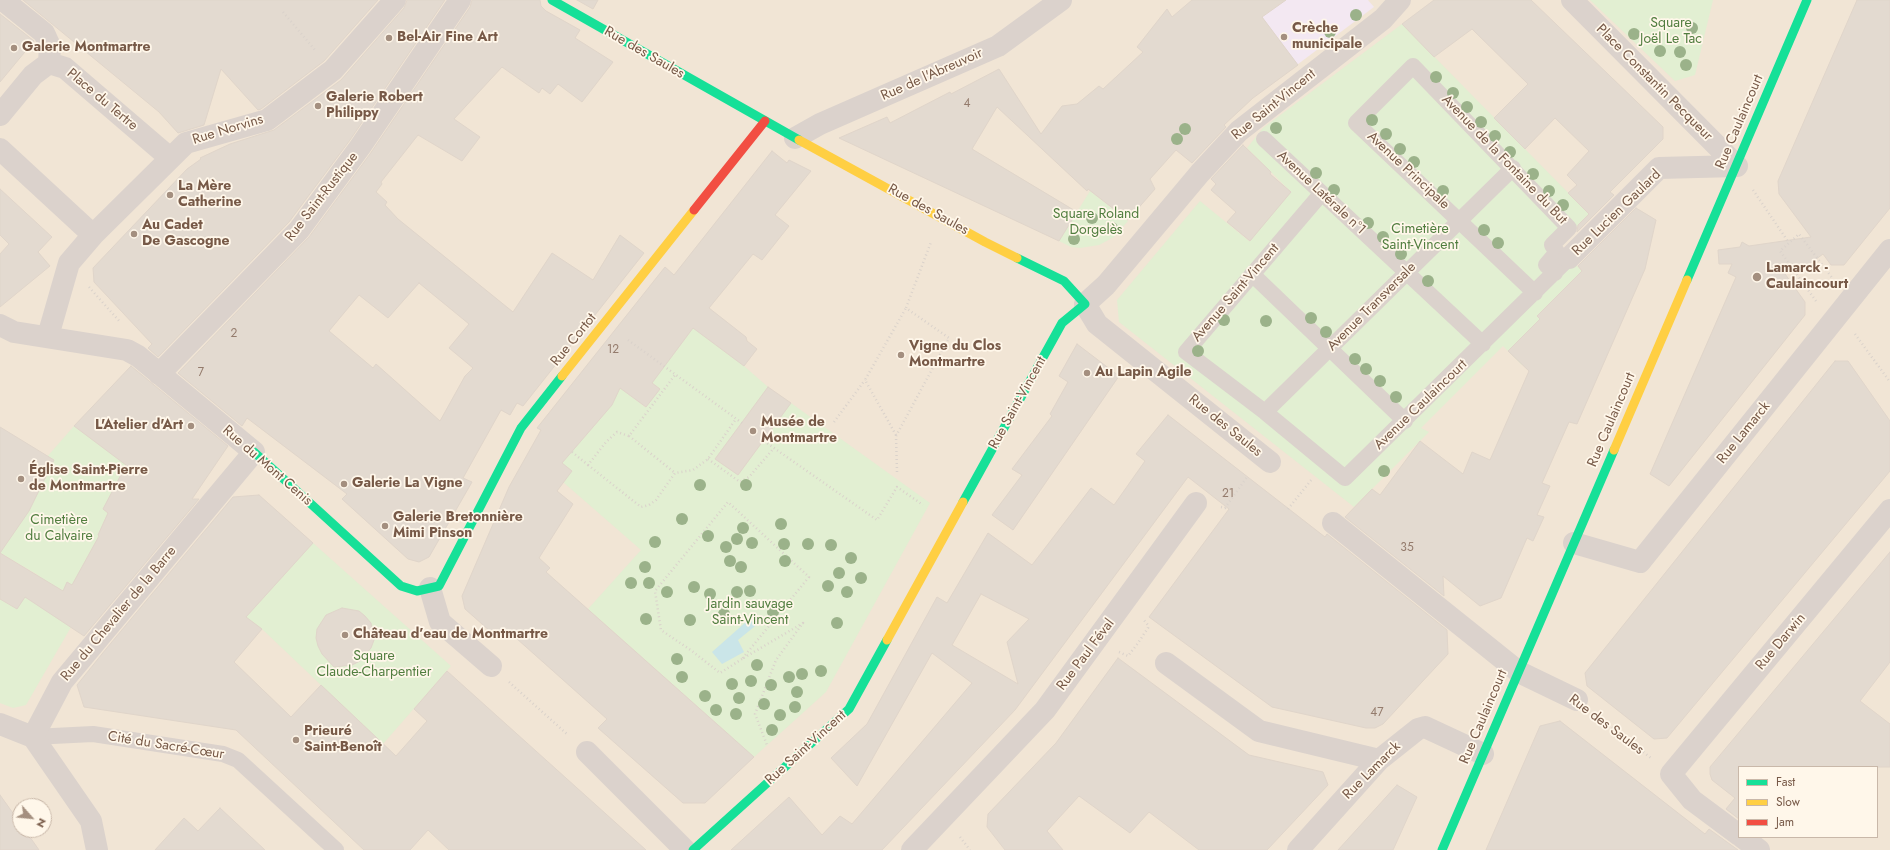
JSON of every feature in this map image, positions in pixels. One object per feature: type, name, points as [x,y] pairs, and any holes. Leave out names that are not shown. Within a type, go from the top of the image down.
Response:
[{"type":"street","points":[[3,0],[44,33],[50,46],[50,63]]},
{"type":"street","name":"Rue Norvins","points":[[48,336],[69,264],[93,234],[170,158],[186,143],[267,120],[333,70],[395,0]]},
{"type":"street","name":"Rue Saint-Rustique","points":[[159,374],[299,230],[360,147],[460,0]]},
{"type":"street","name":"Rue des Saules","points":[[552,0],[795,138],[985,242],[1064,281],[1086,304],[1098,324],[1261,466]]},
{"type":"street","name":"Rue de l'Abreuvoir","points":[[795,138],[820,124],[998,46],[1061,0]]},
{"type":"street","name":"Rue Saint-Vincent","points":[[693,850],[849,709],[1062,323],[1086,304],[1106,285],[1200,173],[1239,131],[1383,19],[1400,0]]},
{"type":"street","name":"Place Constantin Pecqueur","points":[[1572,0],[1737,166]]},
{"type":"street","name":"Rue Caulaincourt","points":[[1442,850],[1807,0]]},
{"type":"street","name":"Place du Tertre","points":[[0,115],[33,75],[50,63],[65,68],[170,158]]},
{"type":"street","name":"Rue Cortot","points":[[430,588],[439,586],[521,428],[765,121]]},
{"type":"street","points":[[0,149],[93,234]]},
{"type":"street","name":"Rue Lucien Gaulard","points":[[1562,266],[1660,168],[1737,166]]},
{"type":"street","name":"Rue Lamarck","points":[[1574,543],[1640,562],[1890,250]]},
{"type":"street","name":"Rue du Mont Cenis","points":[[0,325],[14,332],[48,336],[127,350],[138,356],[254,452],[401,586],[417,591],[430,588]]},
{"type":"street","name":"Rue du Chevalier de la Barre","points":[[32,737],[62,682],[254,452]]},
{"type":"street","name":"Rue Paul Féval","points":[[912,850],[1045,710],[1196,503]]},
{"type":"street","name":"Rue Darwin","points":[[1671,774],[1890,510]]},
{"type":"street","name":"Rue des Saules","points":[[1332,523],[1519,672],[1577,700]]},
{"type":"street","points":[[430,588],[440,622],[491,666]]},
{"type":"street","points":[[1166,663],[1259,732],[1379,760]]},
{"type":"street","points":[[0,724],[32,737],[91,821],[97,850]]},
{"type":"street","name":"Rue Lamarck","points":[[1298,850],[1379,760],[1418,729],[1425,727],[1483,754]]},
{"type":"street","points":[[587,752],[685,850]]},
{"type":"street","points":[[1671,774],[1692,800],[1738,834]]},
{"type":"street","points":[[1743,838],[1759,850]]},
{"type":"lane","name":"Avenue de la Fontaine du But","points":[[1413,66],[1514,168],[1569,228],[1552,245],[1557,252],[1546,265],[1562,266]]},
{"type":"lane","name":"Avenue Principale","points":[[1413,66],[1356,122],[1535,293]]},
{"type":"lane","name":"Avenue Latérale n°1","points":[[1264,139],[1321,194],[1408,272],[1483,344]]},
{"type":"lane","name":"Avenue Transversale","points":[[1265,412],[1514,168]]},
{"type":"lane","name":"Avenue Saint-Vincent","points":[[1265,412],[1186,352],[1321,194]]},
{"type":"lane","name":"Avenue Caulaincourt","points":[[1265,412],[1345,478],[1562,266]]},
{"type":"lane","points":[[1252,274],[1405,421]]},
{"type":"lane","name":"Cité du Sacré-Cœur","points":[[32,737],[93,734],[223,754],[238,760],[336,850]]},
{"type":"path","points":[[283,12],[333,70]]},
{"type":"path","points":[[1737,166],[1789,243]]},
{"type":"path","points":[[1814,299],[1780,251],[1799,234],[1833,279]]},
{"type":"path","points":[[834,422],[865,380],[906,308],[932,238]]},
{"type":"path","points":[[69,264],[123,325]]},
{"type":"path","points":[[896,436],[949,338],[906,308]]},
{"type":"path","points":[[1853,331],[1890,382]]},
{"type":"path","points":[[628,340],[674,375],[742,423]]},
{"type":"path","points":[[629,436],[674,375]]},
{"type":"path","points":[[865,380],[896,436],[897,472]]},
{"type":"path","points":[[572,452],[641,507],[649,505],[656,500],[675,473],[693,470],[708,459],[736,419]]},
{"type":"path","points":[[588,465],[606,442],[617,432],[629,436],[675,473]]},
{"type":"path","points":[[764,441],[877,520],[897,487],[923,505]]},
{"type":"path","points":[[708,459],[740,482],[749,477],[774,448]]},
{"type":"path","points":[[1196,503],[1225,508],[1261,466]]},
{"type":"path","points":[[1288,509],[1312,479]]},
{"type":"path","points":[[742,659],[809,577],[728,502],[655,591],[662,630],[720,673],[803,623],[776,660],[755,714],[767,745]]},
{"type":"path","points":[[1122,654],[1128,656],[1135,647],[1140,644],[1148,628],[1146,622]]},
{"type":"path","points":[[511,684],[568,736]]},
{"type":"path","name":"Rue des Saules","points":[[1577,700],[1671,774]]},
{"type":"shaded area","points":[[0,0],[1890,0],[1890,850],[0,850]]},
{"type":"shaded area","name":"Crèche municipale","points":[[1252,0],[1368,0],[1374,7],[1253,98],[1206,61]]},
{"type":"green space","name":"Square Joël Le Tac","points":[[1590,0],[1713,0],[1695,75],[1675,81]]},
{"type":"green space","name":"Cimetière Saint-Vincent","points":[[1402,24],[1589,214],[1558,246],[1582,271],[1522,365],[1503,346],[1421,428],[1429,432],[1354,507],[1119,322],[1117,300],[1200,201],[1249,241],[1291,192],[1247,148],[1263,128]]},
{"type":"green space","name":"Square Roland Dorgelès","points":[[1090,191],[1128,221],[1114,237],[1099,245],[1080,248],[1071,247],[1059,241]]},
{"type":"green space","name":"Jardin sauvage Saint-Vincent","points":[[693,328],[744,366],[768,387],[715,459],[738,475],[791,403],[930,503],[826,692],[754,757],[588,609],[641,550],[563,482],[551,453],[568,456],[601,418],[620,388],[645,407],[660,389],[650,381],[647,335],[673,355]]},
{"type":"green space","name":"Cimetière du Calvaire","points":[[74,426],[127,465],[103,509],[108,513],[98,535],[99,536],[72,585],[67,582],[71,627],[26,705],[13,708],[0,703],[0,599],[17,609],[38,575],[0,553],[35,498],[50,464],[51,465],[53,463],[46,458]]},
{"type":"green space","name":"Square Claude-Charpentier","points":[[313,543],[451,666],[383,744],[262,629],[246,617]]},
{"type":"water","points":[[755,614],[760,622],[738,640],[744,652],[722,664],[712,652]]},
{"type":"building","points":[[23,0],[378,0],[324,61],[261,109],[258,110],[221,69],[204,125],[178,133],[159,112]]},
{"type":"building","points":[[407,0],[445,0],[350,140],[289,222],[158,357],[148,348],[152,344],[94,282],[93,268],[187,169],[201,159],[200,158],[230,144],[274,130],[341,80],[404,8]]},
{"type":"building","points":[[472,0],[540,0],[541,6],[546,11],[580,30],[575,38],[613,62],[582,102],[558,84],[550,94],[542,88],[539,93],[502,67],[454,119],[480,137],[462,161],[418,135],[381,182],[382,184],[376,192],[387,202],[385,205],[398,219],[513,312],[552,253],[593,280],[620,235],[644,253],[523,406],[517,403],[510,415],[501,410],[463,478],[472,482],[429,557],[419,562],[408,559],[342,499],[347,494],[247,418],[242,426],[178,373],[309,237],[370,154],[470,7]],"holes":[[[419,283],[469,324],[449,348],[473,368],[465,376],[440,421],[376,364],[373,368],[329,331],[359,295],[388,318]]]},
{"type":"building","points":[[577,0],[598,0],[593,9]]},
{"type":"building","points":[[1192,0],[1286,0],[1262,17],[1298,65],[1253,98],[1224,125],[1226,127],[1192,163],[1176,150],[1150,179],[1155,189],[1128,220],[1088,189],[1087,191],[997,107],[972,149],[1077,212],[1059,241],[839,138],[887,117],[890,123],[999,69],[1041,134],[1062,106],[1077,104],[1099,86],[1103,89],[1143,52],[1137,47],[1167,9],[1172,17]]},
{"type":"building","points":[[1434,0],[1531,0],[1663,127],[1663,139],[1610,192],[1614,195],[1577,232],[1578,225],[1589,214],[1568,193],[1577,185],[1567,175],[1589,151],[1555,118],[1525,149],[1494,118],[1528,84],[1472,29],[1434,57],[1402,24]]},
{"type":"building","points":[[1857,0],[1890,0],[1890,208],[1844,265],[1831,265],[1823,254],[1808,265],[1778,264],[1805,302],[1805,315],[1669,486],[1650,474],[1736,277],[1728,273],[1732,264],[1719,264],[1718,250],[1740,247],[1742,242],[1749,246],[1811,237],[1779,194],[1778,181]]},
{"type":"building","name":"Galerie Montmartre","points":[[0,14],[34,41],[0,82]]},
{"type":"building","points":[[1243,145],[1271,172],[1270,174],[1291,192],[1250,241],[1227,222],[1236,212],[1211,190],[1216,184],[1211,179]]},
{"type":"building","points":[[772,151],[787,163],[789,160],[811,171],[775,215],[789,226],[762,260],[753,254],[709,308],[746,337],[747,341],[757,349],[744,366],[693,328],[652,383],[660,389],[646,407],[620,388],[612,405],[562,463],[572,471],[557,491],[573,504],[539,558],[550,568],[546,572],[754,757],[705,803],[683,803],[598,728],[607,719],[507,630],[499,639],[465,609],[462,596],[509,487],[541,430],[537,428],[665,267],[674,275]]},
{"type":"building","points":[[0,189],[52,237],[38,252],[50,266],[0,307],[0,254],[9,244],[0,235]]},
{"type":"building","points":[[1636,208],[1656,220],[1645,269],[1577,424],[1569,422],[1542,483],[1550,486],[1537,515],[1544,517],[1533,541],[1527,538],[1501,598],[1480,606],[1443,576],[1444,596],[1345,517],[1372,489],[1380,495],[1420,441],[1463,474],[1472,452],[1490,460],[1529,371],[1508,351],[1540,319],[1537,316],[1582,271],[1578,266]]},
{"type":"building","points":[[1077,344],[1119,376],[1013,530],[992,515],[1022,475],[1012,469],[1052,416],[1050,414],[1068,382],[1059,376]]},
{"type":"building","points":[[1835,361],[1848,361],[1890,421],[1890,471],[1667,738],[1654,739],[1587,686],[1585,673]]},
{"type":"building","points":[[131,366],[228,446],[192,499],[199,499],[84,636],[25,597],[17,609],[0,599],[0,553],[63,591],[67,582],[72,585],[99,536],[98,535],[108,513],[103,509],[126,465],[74,426]]},
{"type":"building","points":[[768,387],[791,403],[738,475],[715,459]]},
{"type":"building","points":[[1168,415],[1325,537],[1327,534],[1447,630],[1448,654],[1383,724],[1375,728],[1366,728],[1272,707],[1149,617],[1229,509],[1188,477],[1015,710],[882,850],[731,850],[789,797],[822,835],[840,816],[852,824],[972,683],[932,653],[857,786],[831,758],[867,724],[937,597],[947,603],[988,533],[1032,565],[1091,488],[1114,505],[1145,461],[1136,454]],"holes":[[[981,594],[1029,619],[1007,642],[1018,684],[952,645]]]},
{"type":"building","name":"Église Saint-Pierre de Montmartre","points":[[0,427],[54,460],[29,511],[0,553]]},
{"type":"building","points":[[259,495],[313,543],[246,617],[262,629],[234,662],[291,717],[321,685],[396,756],[427,721],[414,709],[447,671],[646,850],[449,850],[428,830],[410,850],[364,850],[236,730],[84,707],[77,685],[106,649],[233,497]]},
{"type":"building","points":[[1890,552],[1890,662],[1860,701],[1890,724],[1890,767],[1738,766],[1738,818],[1726,809],[1735,798],[1712,780],[1710,767]]},
{"type":"building","name":"Château d’eau de Montmartre","points":[[342,608],[359,611],[365,616],[371,623],[374,640],[371,648],[360,661],[352,665],[334,667],[322,654],[318,646],[316,638],[317,629],[326,615]]},
{"type":"building","points":[[1118,658],[1249,755],[1323,772],[1328,785],[1267,850],[1199,850],[1149,812],[1130,833],[1079,796],[1047,831],[1063,850],[1005,850],[987,827],[988,814],[1056,743]]},
{"type":"building","points":[[1560,721],[1705,834],[1709,829],[1738,850],[1486,850],[1540,726]]},
{"type":"building","points":[[1397,785],[1417,797],[1393,850],[1338,850]]},
{"type":"building","points":[[0,795],[12,812],[12,838],[31,838],[39,850],[0,850]]},
{"type":"building","points":[[220,808],[265,850],[155,850],[184,818],[198,831]]},
{"type":"traffic: fast","points":[[552,0],[799,140]]},
{"type":"traffic: fast","points":[[1687,280],[1807,0]]},
{"type":"traffic: fast","points":[[963,502],[1062,323],[1085,304],[1064,281],[1017,258]]},
{"type":"traffic: fast","points":[[254,452],[401,586],[417,591],[439,586],[521,428],[562,376]]},
{"type":"traffic: fast","points":[[1442,850],[1614,450]]},
{"type":"traffic: fast","points":[[693,850],[849,709],[887,640]]},
{"type":"traffic: slow","points":[[799,140],[1017,258]]},
{"type":"traffic: slow","points":[[562,376],[694,210]]},
{"type":"traffic: slow","points":[[1614,450],[1687,280]]},
{"type":"traffic: slow","points":[[887,640],[963,502]]},
{"type":"traffic: jam","points":[[694,210],[765,121]]},
{"type":"place","name":"Crèche municipale","points":[[1284,37]]},
{"type":"place","name":"Bel-Air Fine Art","points":[[389,38]]},
{"type":"place","name":"Galerie Montmartre","points":[[14,48]]},
{"type":"place","name":"Galerie Robert Philippy","points":[[318,106]]},
{"type":"place","name":"La Mère Catherine","points":[[170,195]]},
{"type":"place","name":"Au Cadet De Gascogne","points":[[134,234]]},
{"type":"place","name":"Lamarck - Caulaincourt","points":[[1757,277]]},
{"type":"place","name":"Vigne du Clos Montmartre","points":[[901,355]]},
{"type":"place","name":"Au Lapin Agile","points":[[1087,373]]},
{"type":"place","name":"L'Atelier d'Art","points":[[191,426]]},
{"type":"place","name":"Musée de Montmartre","points":[[753,431]]},
{"type":"place","name":"Église Saint-Pierre de Montmartre","points":[[21,479]]},
{"type":"place","name":"Galerie La Vigne","points":[[344,484]]},
{"type":"place","name":"Galerie Bretonnière Mimi Pinson","points":[[385,526]]},
{"type":"place","name":"Château d’eau de Montmartre","points":[[345,635]]},
{"type":"place","name":"Prieuré Saint-Benoît","points":[[296,740]]}]
